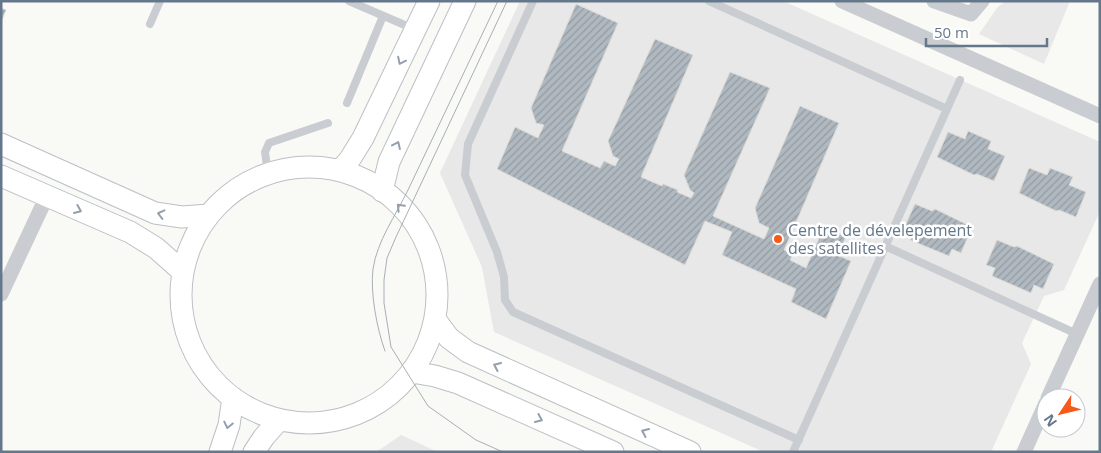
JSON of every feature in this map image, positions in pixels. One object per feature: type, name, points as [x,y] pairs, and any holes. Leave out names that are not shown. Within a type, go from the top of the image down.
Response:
[{"type":"main road","points":[[340,171],[363,138],[429,1]]},
{"type":"main road","points":[[382,191],[393,153],[465,1]]},
{"type":"main road","points":[[1,144],[155,213],[182,217],[209,215]]},
{"type":"main road","points":[[298,168],[340,171],[362,179],[382,191],[407,213],[418,229],[427,246],[436,282],[437,301],[435,319],[426,347],[412,372],[405,381],[384,399],[360,413],[334,421],[306,424],[279,420],[247,407],[232,398],[207,373],[190,342],[182,308],[183,272],[192,242],[209,215],[223,200],[240,188],[268,174],[298,168]]},
{"type":"main road","points":[[1,176],[144,240],[165,255],[183,272]]},
{"type":"main road","points":[[435,319],[449,338],[468,352],[690,452]]},
{"type":"main road","points":[[412,372],[458,383],[613,452]]},
{"type":"main road","points":[[220,452],[229,425],[232,398]]},
{"type":"main road","points":[[254,452],[279,420]]},
{"type":"street","points":[[842,1],[1100,116]]},
{"type":"street","points":[[934,1],[971,14],[982,1]]},
{"type":"street","points":[[1,294],[47,196]]},
{"type":"street","points":[[1053,388],[1100,284]]},
{"type":"street","points":[[1024,452],[1036,425]]},
{"type":"lane","points":[[150,24],[160,1]]},
{"type":"lane","points":[[349,1],[416,30]]},
{"type":"lane","points":[[533,1],[468,144],[465,175],[498,252],[504,277],[505,300],[513,312],[799,440]]},
{"type":"lane","points":[[709,1],[947,109]]},
{"type":"lane","points":[[347,103],[383,16]]},
{"type":"lane","points":[[793,452],[960,80]]},
{"type":"lane","points":[[268,174],[265,152],[269,143],[328,122]]},
{"type":"lane","points":[[885,246],[1077,334]]},
{"type":"shaded area","name":"Centre de dévelepement des satellites","points":[[520,1],[783,1],[1100,142],[1100,211],[1064,290],[1044,296],[1022,343],[1031,364],[991,452],[764,452],[494,332],[482,267],[440,173]]},
{"type":"shaded area","points":[[1005,1],[1070,1],[1044,64],[979,34],[997,8]]},
{"type":"shaded area","points":[[401,435],[423,445],[437,452],[376,452]]},
{"type":"building","points":[[576,4],[618,23],[562,151],[600,168],[604,161],[615,166],[619,159],[613,156],[608,141],[655,39],[693,55],[641,177],[662,186],[663,184],[678,190],[677,192],[691,198],[694,193],[690,190],[684,175],[730,72],[770,88],[713,216],[764,239],[769,228],[759,223],[755,208],[800,106],[839,123],[784,250],[793,254],[790,260],[806,268],[824,227],[846,237],[837,255],[851,261],[826,319],[791,302],[796,289],[722,255],[732,232],[705,221],[685,265],[497,169],[515,127],[538,138],[544,125],[536,123],[531,108]]},
{"type":"building","points":[[1,8],[6,10],[1,22]]},
{"type":"building","points":[[968,131],[991,141],[988,149],[1005,156],[994,181],[977,174],[974,175],[937,157],[948,132],[965,139]]},
{"type":"building","points":[[1029,168],[1047,175],[1050,168],[1073,177],[1069,185],[1086,192],[1076,217],[1059,210],[1056,211],[1019,193]]},
{"type":"building","points":[[915,204],[932,211],[935,209],[972,227],[961,253],[952,249],[949,256],[910,240],[913,232],[904,228]]},
{"type":"building","points":[[997,240],[1014,247],[1017,246],[1054,264],[1043,289],[1034,285],[1031,293],[992,276],[995,268],[986,265]]},
{"type":"tram line","points":[[385,351],[373,300],[372,279],[378,248],[408,190],[498,1]]},
{"type":"tram line","points":[[503,452],[476,440],[428,406],[391,347],[384,303],[384,280],[387,258],[396,237],[507,1]]},
{"type":"place","name":"Centre de dévelepement des satellites","points":[[778,239]]}]
